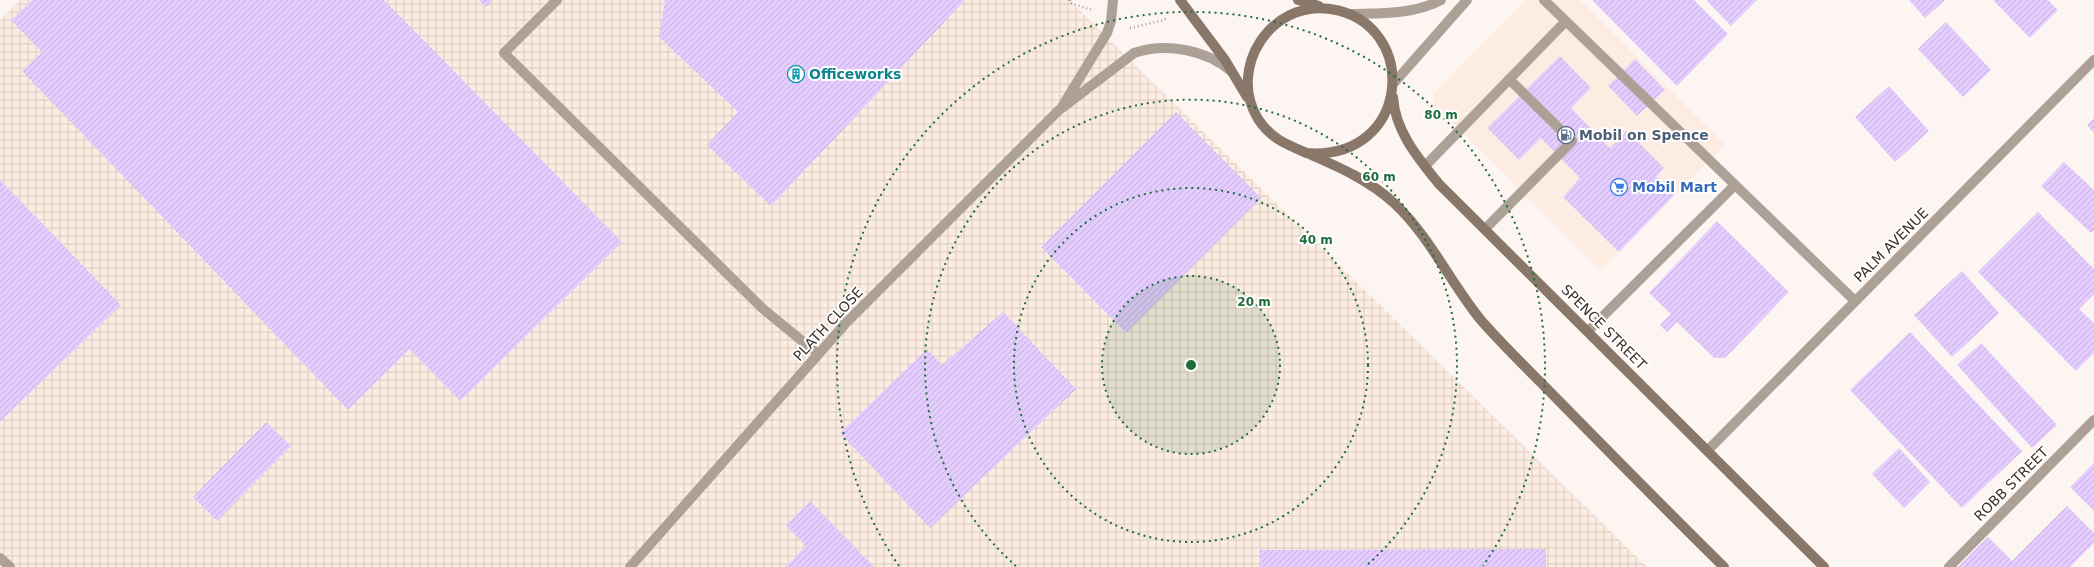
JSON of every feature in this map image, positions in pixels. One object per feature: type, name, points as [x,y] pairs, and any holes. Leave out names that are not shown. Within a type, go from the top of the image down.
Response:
[{"type":"street","points":[[557,0],[504,53],[762,308],[818,354]]},
{"type":"street","name":"PLATH CLOSE","points":[[1058,111],[1107,33],[1111,20],[1114,0]]},
{"type":"street","name":"SPENCE STREET","points":[[1180,0],[1213,42],[1234,74],[1257,117],[1273,136],[1294,149],[1306,153],[1363,180],[1395,204],[1416,228],[1458,290],[1493,333],[1654,499],[1724,567]]},
{"type":"street","name":"SPENCE STREET","points":[[1298,0],[1349,14],[1367,26],[1381,42],[1390,62],[1397,121],[1407,141],[1425,166],[1485,229],[1824,567]]},
{"type":"street","points":[[1349,14],[1393,13],[1415,10],[1441,0]]},
{"type":"street","points":[[1392,87],[1467,0]]},
{"type":"street","points":[[1544,0],[1855,301]]},
{"type":"street","name":"SPENCE STREET","points":[[1257,117],[1249,94],[1248,76],[1251,58],[1262,37],[1280,20],[1302,10],[1326,8],[1338,10]]},
{"type":"street","points":[[1425,166],[1566,21]]},
{"type":"street","name":"PLATH CLOSE","points":[[630,567],[846,323],[1058,111],[1134,53],[1142,50],[1157,47],[1183,50],[1213,60],[1234,74]]},
{"type":"street","name":"PALM AVENUE","points":[[1708,450],[2094,60]]},
{"type":"street","points":[[1485,229],[1572,141],[1509,79]]},
{"type":"street","name":"SPENCE STREET","points":[[1306,153],[1319,154],[1342,151],[1372,133],[1385,113],[1392,87]]},
{"type":"street","points":[[1588,331],[1735,185]]},
{"type":"street","name":"ROBB STREET","points":[[1948,567],[2094,420]]},
{"type":"street","points":[[0,558],[10,567]]},
{"type":"path","points":[[1070,0],[1070,2],[1089,8]]},
{"type":"path","points":[[1128,28],[1164,20]]},
{"type":"shaded area","points":[[20,0],[1069,0],[1647,567],[0,567],[0,20]]},
{"type":"shaded area","points":[[1526,0],[1580,0],[1725,145],[1600,271],[1434,104],[1434,93]]},
{"type":"building","points":[[32,0],[384,0],[622,242],[460,401],[410,349],[348,410],[22,71],[42,52],[11,20]]},
{"type":"building","points":[[479,0],[492,0],[486,7]]},
{"type":"building","name":"Officeworks","points":[[665,0],[965,0],[771,206],[707,145],[738,112],[659,37]]},
{"type":"building","points":[[1592,0],[1694,0],[1728,34],[1677,86]]},
{"type":"building","points":[[1706,0],[1757,0],[1731,26]]},
{"type":"building","points":[[1909,0],[1945,0],[1925,18]]},
{"type":"building","points":[[1993,0],[2048,0],[2058,10],[2030,38]]},
{"type":"building","points":[[1946,22],[1991,70],[1963,97],[1918,49]]},
{"type":"building","points":[[1560,56],[1591,88],[1571,108],[1610,148],[1627,131],[1664,168],[1656,177],[1674,195],[1619,252],[1563,197],[1580,178],[1541,138],[1519,160],[1487,128]]},
{"type":"building","points":[[1635,59],[1665,90],[1637,116],[1608,86]]},
{"type":"building","points":[[1889,86],[1929,131],[1895,162],[1855,117]]},
{"type":"building","points":[[1176,112],[1261,198],[1126,333],[1041,247]]},
{"type":"building","points":[[2094,118],[2094,133],[2087,125]]},
{"type":"building","points":[[2064,162],[2094,190],[2094,230],[2091,233],[2041,186]]},
{"type":"building","points":[[0,180],[121,305],[0,422]]},
{"type":"building","points":[[2038,212],[2094,269],[2094,294],[2079,309],[2094,323],[2094,353],[2076,371],[1978,272]]},
{"type":"building","points":[[1717,221],[1789,292],[1725,358],[1714,358],[1677,322],[1667,332],[1660,325],[1671,314],[1649,293]]},
{"type":"building","points":[[1962,271],[1999,313],[1952,357],[1914,315]]},
{"type":"building","points":[[1003,312],[1076,389],[930,528],[840,433],[927,349],[942,365]]},
{"type":"building","points":[[1910,332],[2022,451],[1962,508],[1850,390]]},
{"type":"building","points":[[1981,343],[2057,425],[2032,448],[1957,365]]},
{"type":"building","points":[[266,422],[291,446],[217,521],[193,497]]},
{"type":"building","points":[[1899,448],[1930,482],[1904,508],[1872,474]]},
{"type":"building","points":[[2094,463],[2094,511],[2070,487]]},
{"type":"building","points":[[810,501],[874,567],[785,567],[806,546],[786,525]]},
{"type":"building","points":[[2067,506],[2094,533],[2094,543],[2070,567],[1958,567],[1988,537],[2012,561]]},
{"type":"building","points":[[1546,549],[1546,567],[1260,567],[1260,550]]},
{"type":"place","name":"Officeworks","points":[[796,74]]},
{"type":"place","name":"Mobil on Spence","points":[[1566,135]]},
{"type":"place","name":"Mobil Mart","points":[[1619,187]]}]
